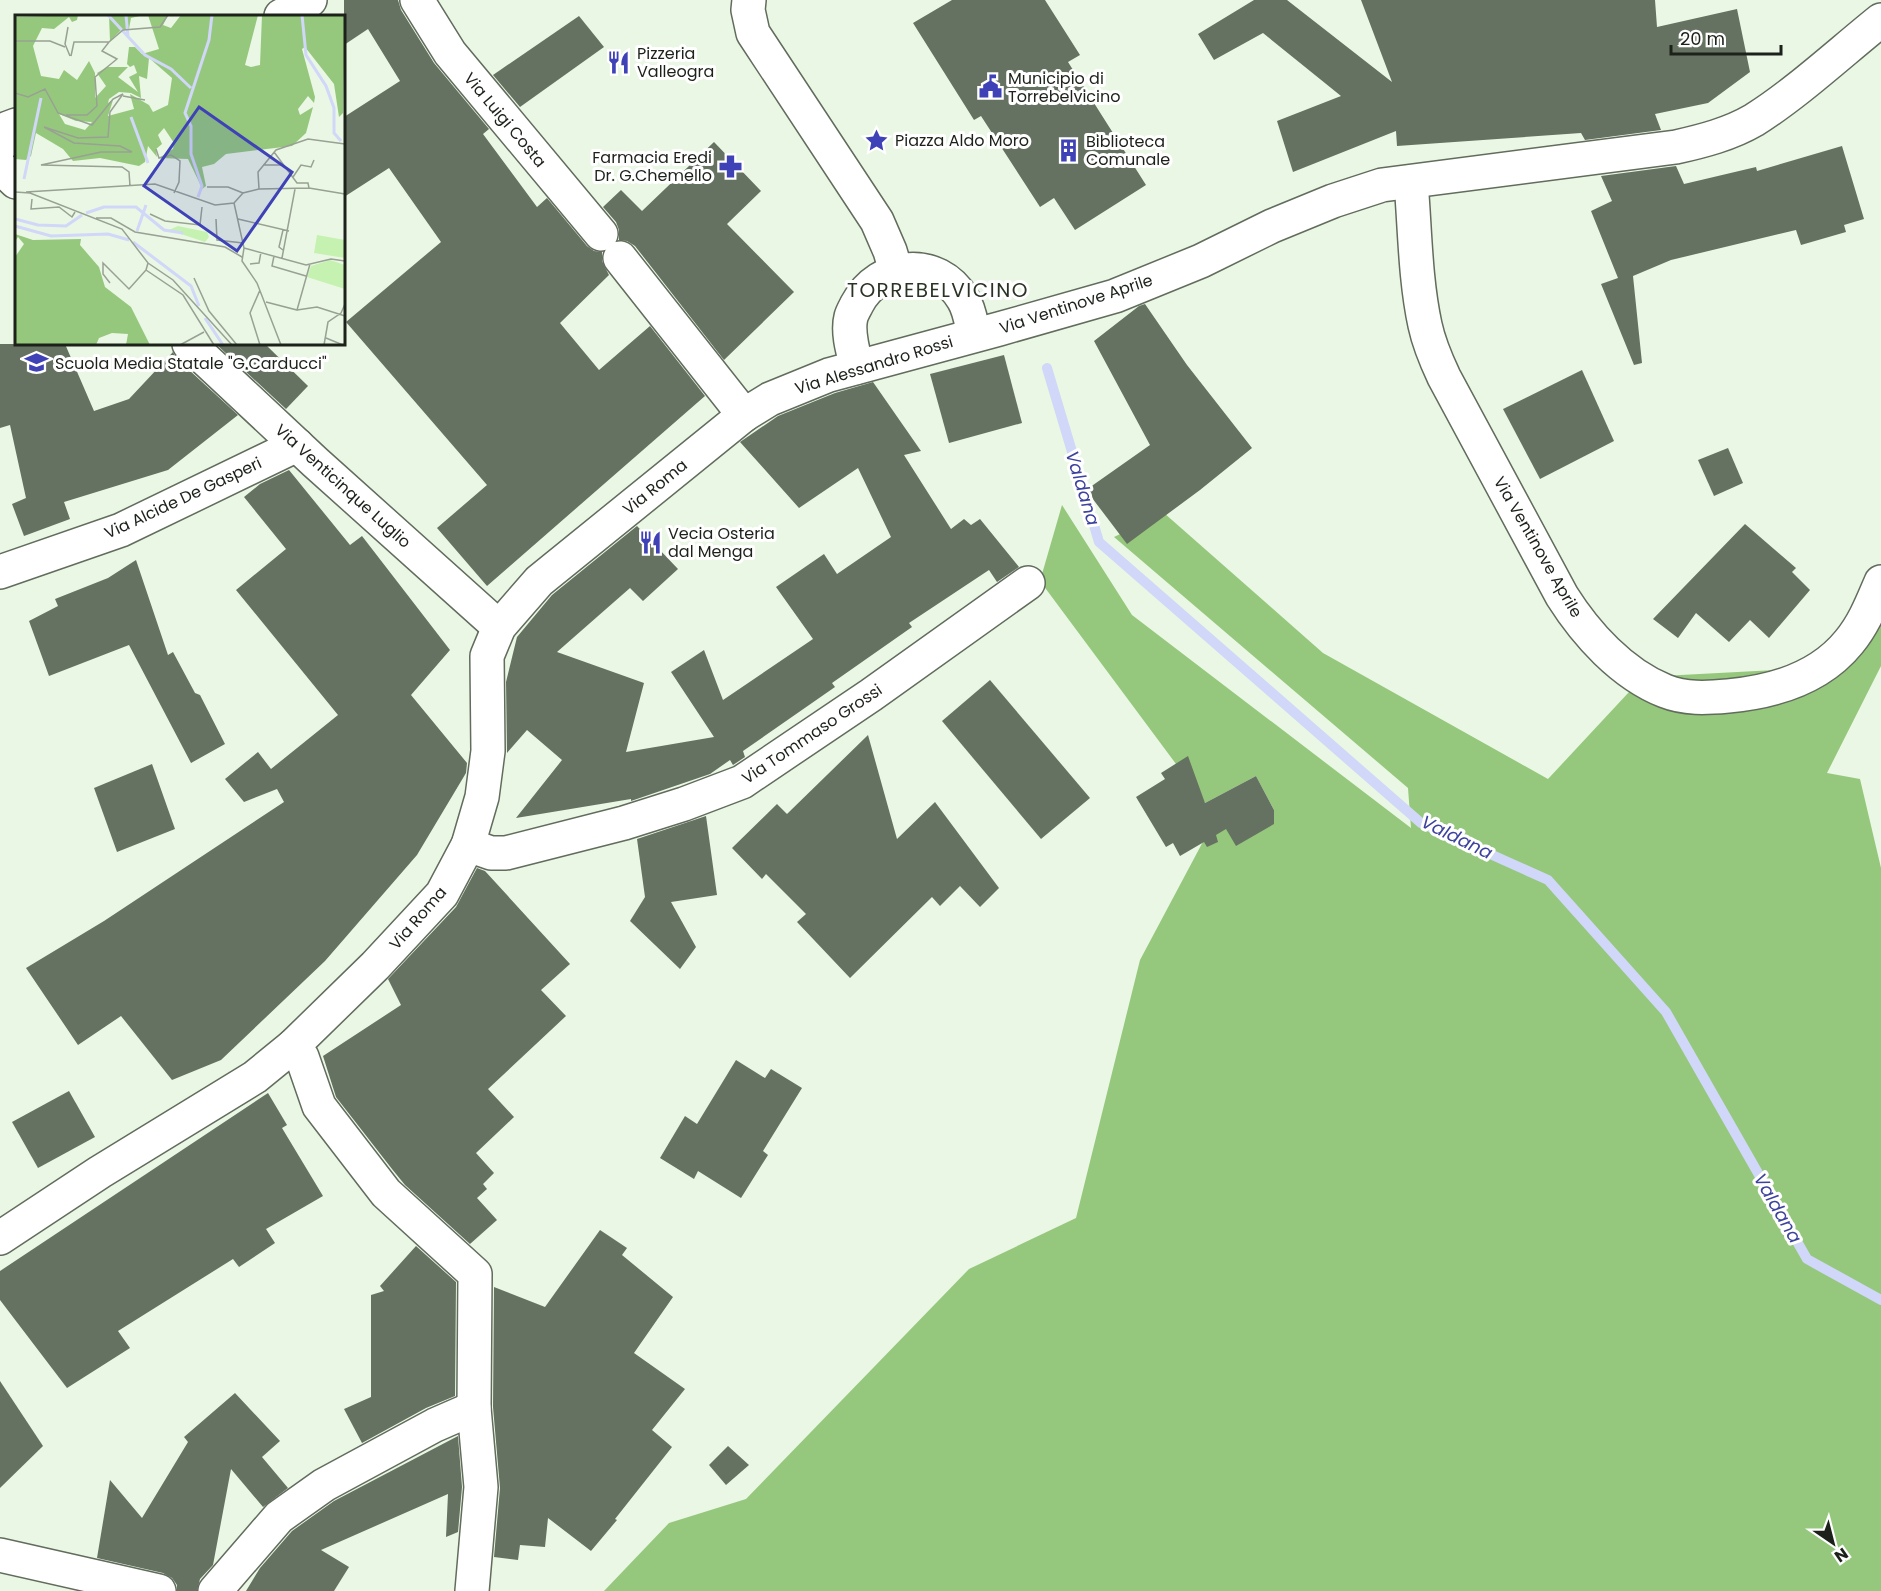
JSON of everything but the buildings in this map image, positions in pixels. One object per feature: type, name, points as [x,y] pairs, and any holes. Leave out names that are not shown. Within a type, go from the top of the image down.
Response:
[{"type":"street","points":[[283,15],[310,0]]},
{"type":"street","name":"Via Luigi Costa","points":[[417,0],[450,53],[611,246],[744,415]]},
{"type":"street","points":[[749,0],[748,10],[753,33],[877,220],[896,271]]},
{"type":"street","name":"Via Ventinove Aprile","points":[[974,335],[1115,296],[1201,261],[1272,226],[1333,201],[1382,185],[1676,147],[1717,137],[1754,120],[1881,20]]},
{"type":"street","points":[[0,146],[8,128],[15,125]]},
{"type":"street","points":[[0,167],[15,181]]},
{"type":"street","name":"Via Ventinove Aprile","points":[[1411,182],[1425,325],[1432,350],[1444,377],[1572,612],[1630,671],[1665,692],[1688,698],[1713,698],[1767,692],[1814,673],[1848,644],[1861,626],[1881,582]]},
{"type":"street","points":[[857,367],[851,342],[850,317],[864,291],[883,276],[896,271],[916,269],[944,278],[963,298],[974,335]]},
{"type":"street","name":"Via Alessandro Rossi","points":[[744,415],[770,399],[801,385],[974,335]]},
{"type":"street","name":"Via Venticinque Luglio","points":[[190,345],[499,627]]},
{"type":"street","name":"Via Roma","points":[[0,1238],[100,1172],[255,1077],[293,1046],[375,966],[442,894],[468,845],[483,786],[488,751],[487,656],[499,627],[539,581],[744,415]]},
{"type":"street","name":"Via Alcide De Gasperi","points":[[0,572],[121,530],[297,445]]},
{"type":"street","name":"Via Tommaso Grossi","points":[[468,845],[491,853],[506,853],[624,823],[742,782],[871,695],[1028,583]]},
{"type":"street","points":[[293,1046],[302,1057],[319,1106],[386,1193],[475,1274],[474,1408],[481,1487],[472,1591]]},
{"type":"street","points":[[215,1591],[279,1518],[324,1485],[435,1425],[474,1408]]},
{"type":"street","points":[[0,1555],[159,1591]]},
{"type":"green space","points":[[1062,505],[1132,615],[1411,828],[1408,788],[1114,537],[1164,513],[1323,653],[1548,779],[1643,677],[1813,668],[1881,597],[1881,666],[1827,773],[1860,779],[1881,868],[1881,1591],[604,1591],[669,1523],[746,1499],[969,1269],[1076,1218],[1140,960],[1206,836],[1274,810],[1256,776],[1205,803],[1040,581]]},
{"type":"waterway","name":"Valdana","points":[[1047,368],[1099,542],[1421,823],[1548,880],[1666,1012],[1807,1259],[1881,1300]]},
{"type":"place","name":"Pizzeria Valleogra","points":[[619,62]]},
{"type":"place","name":"Municipio di Torrebelvicino","points":[[990,87]]},
{"type":"place","name":"Piazza Aldo Moro","points":[[877,140]]},
{"type":"place","name":"Biblioteca Comunale","points":[[1068,150]]},
{"type":"place","name":"Farmacia Eredi Dr. G.Chemello","points":[[730,166]]},
{"type":"place","name":"Scuola Media Statale \"G.Carducci\"","points":[[37,363]]},
{"type":"place","name":"Vecia Osteria dal Menga","points":[[650,542]]},
{"type":"district","name":"TORREBELVICINO","points":[[938,290]]}]
